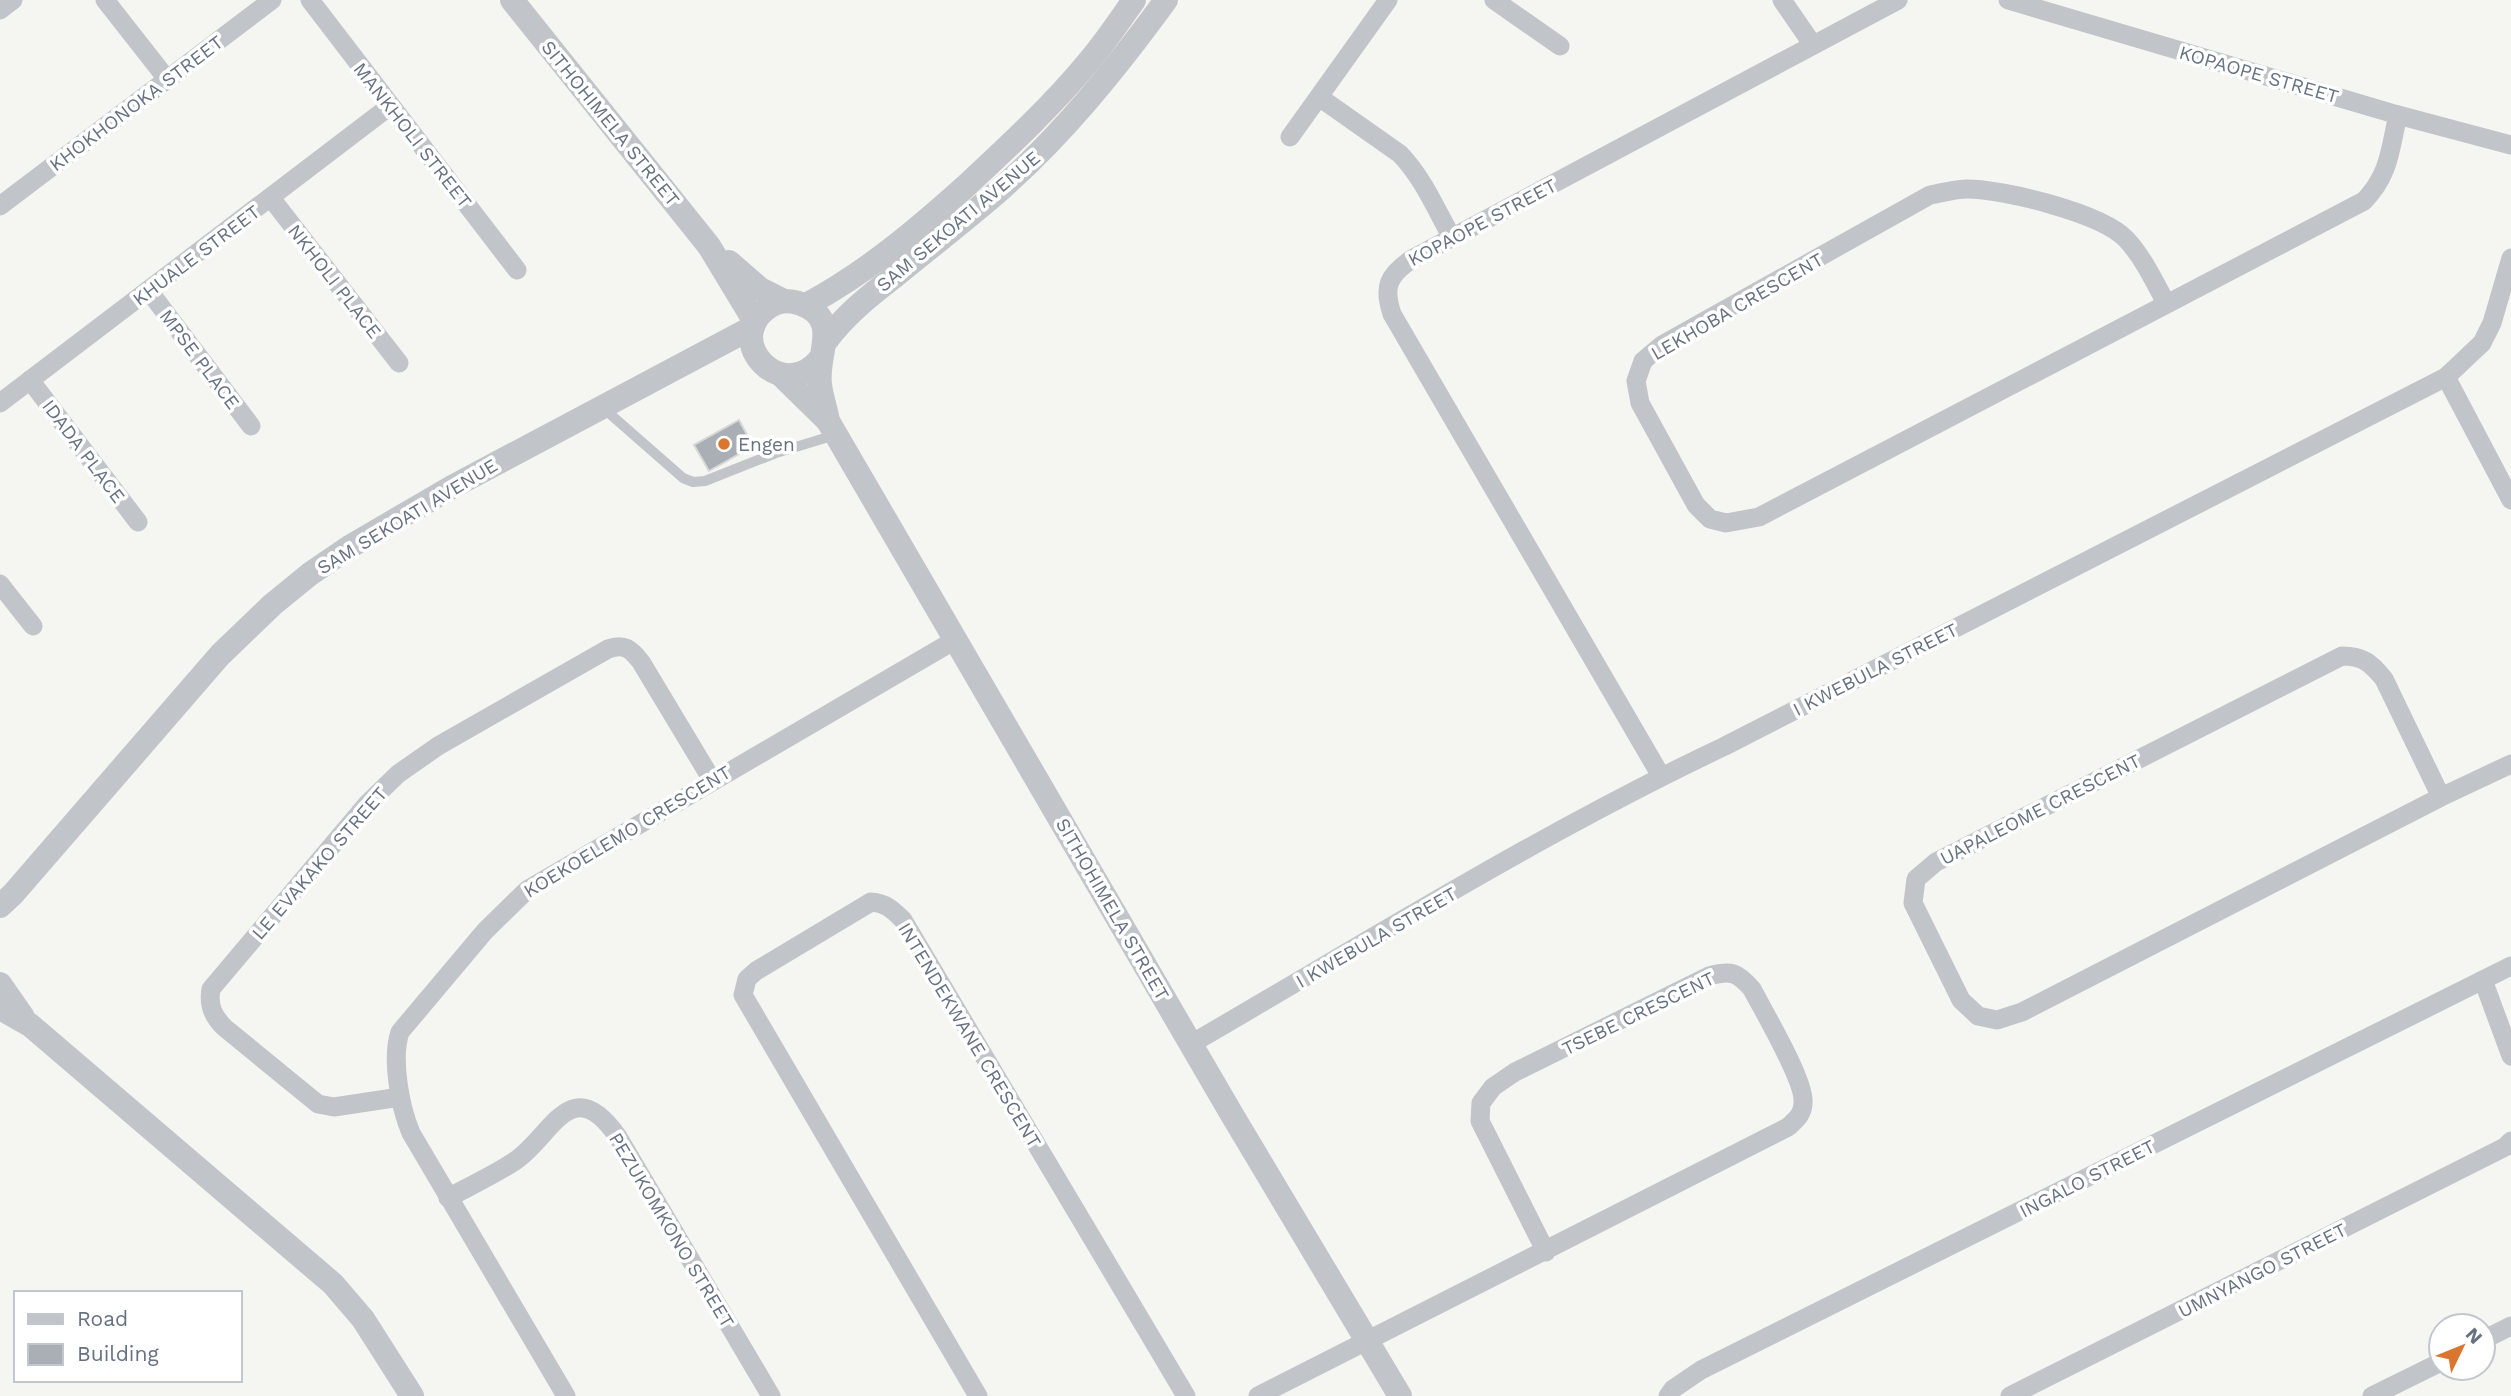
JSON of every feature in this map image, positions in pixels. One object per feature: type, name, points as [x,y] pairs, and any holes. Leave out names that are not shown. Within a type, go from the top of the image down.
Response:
[{"type":"street","points":[[0,10],[13,0]]},
{"type":"street","points":[[106,0],[167,79]]},
{"type":"street","name":"KHOKHONOKA STREET","points":[[0,206],[272,0]]},
{"type":"street","name":"MANKHOLI STREET","points":[[310,0],[517,270]]},
{"type":"street","name":"SITHOHIMELA STREET","points":[[512,0],[709,246],[754,325]]},
{"type":"street","name":"SAM SEKOATI AVENUE","points":[[795,303],[845,285],[924,224],[1046,109],[1090,60],[1134,0]]},
{"type":"street","name":"SAM SEKOATI AVENUE","points":[[823,350],[836,327],[860,304],[995,194],[1046,146],[1121,62],[1166,0]]},
{"type":"street","points":[[1290,137],[1388,0]]},
{"type":"street","points":[[1494,0],[1560,46]]},
{"type":"street","points":[[1782,0],[1813,45]]},
{"type":"street","name":"KOPAOPE STREET","points":[[1661,776],[1392,314],[1386,292],[1397,270],[1412,259],[1898,0]]},
{"type":"street","name":"KOPAOPE STREET","points":[[2008,0],[2398,115],[2511,145]]},
{"type":"street","points":[[1318,97],[1400,154],[1425,187],[1452,238]]},
{"type":"street","name":"KHUALE STREET","points":[[0,403],[390,106]]},
{"type":"street","name":"LEKHOBA CRESCENT","points":[[2166,303],[2141,258],[2125,237],[2107,224],[2001,193],[1966,189],[1930,195],[1662,345],[1643,361],[1636,381],[1640,403],[1696,505],[1710,519],[1726,523],[1759,517],[2364,201],[2385,173],[2398,115]]},
{"type":"street","name":"NKHOLI PLACE","points":[[271,198],[399,363]]},
{"type":"street","name":"SITHOHIMELA STREET","points":[[709,246],[760,289],[795,303]]},
{"type":"street","name":"I KWEBULA STREET","points":[[1191,1044],[1504,863],[1661,776],[2446,377],[2482,343],[2492,323],[2511,258]]},
{"type":"street","name":"MPSE PLACE","points":[[149,290],[251,426]]},
{"type":"street","points":[[795,303],[819,316],[823,324],[823,350],[803,372],[781,375],[768,370],[758,360],[752,344],[754,325],[762,312],[772,304],[795,303]]},
{"type":"street","name":"SAM SEKOATI AVENUE","points":[[0,925],[7,900],[195,682],[244,631],[310,574],[351,546],[452,486],[706,354],[754,325]]},
{"type":"street","name":"SITHOHIMELA STREET","points":[[823,350],[820,383],[832,428]]},
{"type":"street","points":[[706,354],[758,360]]},
{"type":"street","name":"SITHOHIMELA STREET","points":[[781,375],[832,428],[1399,1396]]},
{"type":"street","points":[[2446,377],[2511,500]]},
{"type":"street","name":"IDADA PLACE","points":[[30,380],[138,522]]},
{"type":"street","points":[[0,584],[33,626]]},
{"type":"street","name":"KOEKOELEMO CRESCENT","points":[[566,1396],[411,1133],[400,1097],[397,1047],[400,1032],[504,910],[527,890],[955,640]]},
{"type":"street","name":"LE EVAKAKO STREET","points":[[400,1097],[334,1107],[318,1104],[221,1024],[210,1004],[211,989],[367,804],[398,774],[428,752],[608,649],[620,646],[631,651],[640,662],[712,780]]},
{"type":"street","name":"UAPALEOME CRESCENT","points":[[2441,797],[2384,679],[2371,664],[2358,656],[2342,656],[1936,862],[1916,879],[1913,903],[1961,1000],[1978,1016],[1997,1020],[2022,1012],[2441,797],[2511,764]]},
{"type":"street","name":"INTENDEKWANE CRESCENT","points":[[978,1396],[743,995],[747,979],[756,971],[871,902],[882,903],[903,920],[1186,1396]]},
{"type":"street","name":"INGALO STREET","points":[[1668,1396],[1673,1389],[1701,1370],[2511,966]]},
{"type":"street","name":"TSEBE CRESCENT","points":[[1258,1396],[1367,1343],[1546,1252],[1788,1127],[1801,1114],[1803,1098],[1798,1081],[1752,989],[1741,977],[1726,972],[1709,976],[1515,1072],[1493,1087],[1481,1103],[1480,1121],[1546,1252]]},
{"type":"street","points":[[2483,980],[2511,1056]]},
{"type":"street","points":[[0,984],[30,1026]]},
{"type":"street","points":[[0,1008],[30,1026],[333,1284],[363,1319],[412,1396]]},
{"type":"street","name":"PEZUKOMKONO STREET","points":[[448,1198],[515,1161],[564,1113],[581,1109],[598,1115],[618,1137],[771,1396]]},
{"type":"street","name":"UMNYANGO STREET","points":[[2010,1396],[2505,1147],[2511,1140]]},
{"type":"street","points":[[2372,1396],[2427,1369]]},
{"type":"lane","points":[[602,407],[682,478],[693,482],[705,481],[832,428]]},
{"type":"building","points":[[739,420],[753,446],[709,471],[694,445]]},
{"type":"place","name":"Engen","points":[[724,444]]}]
